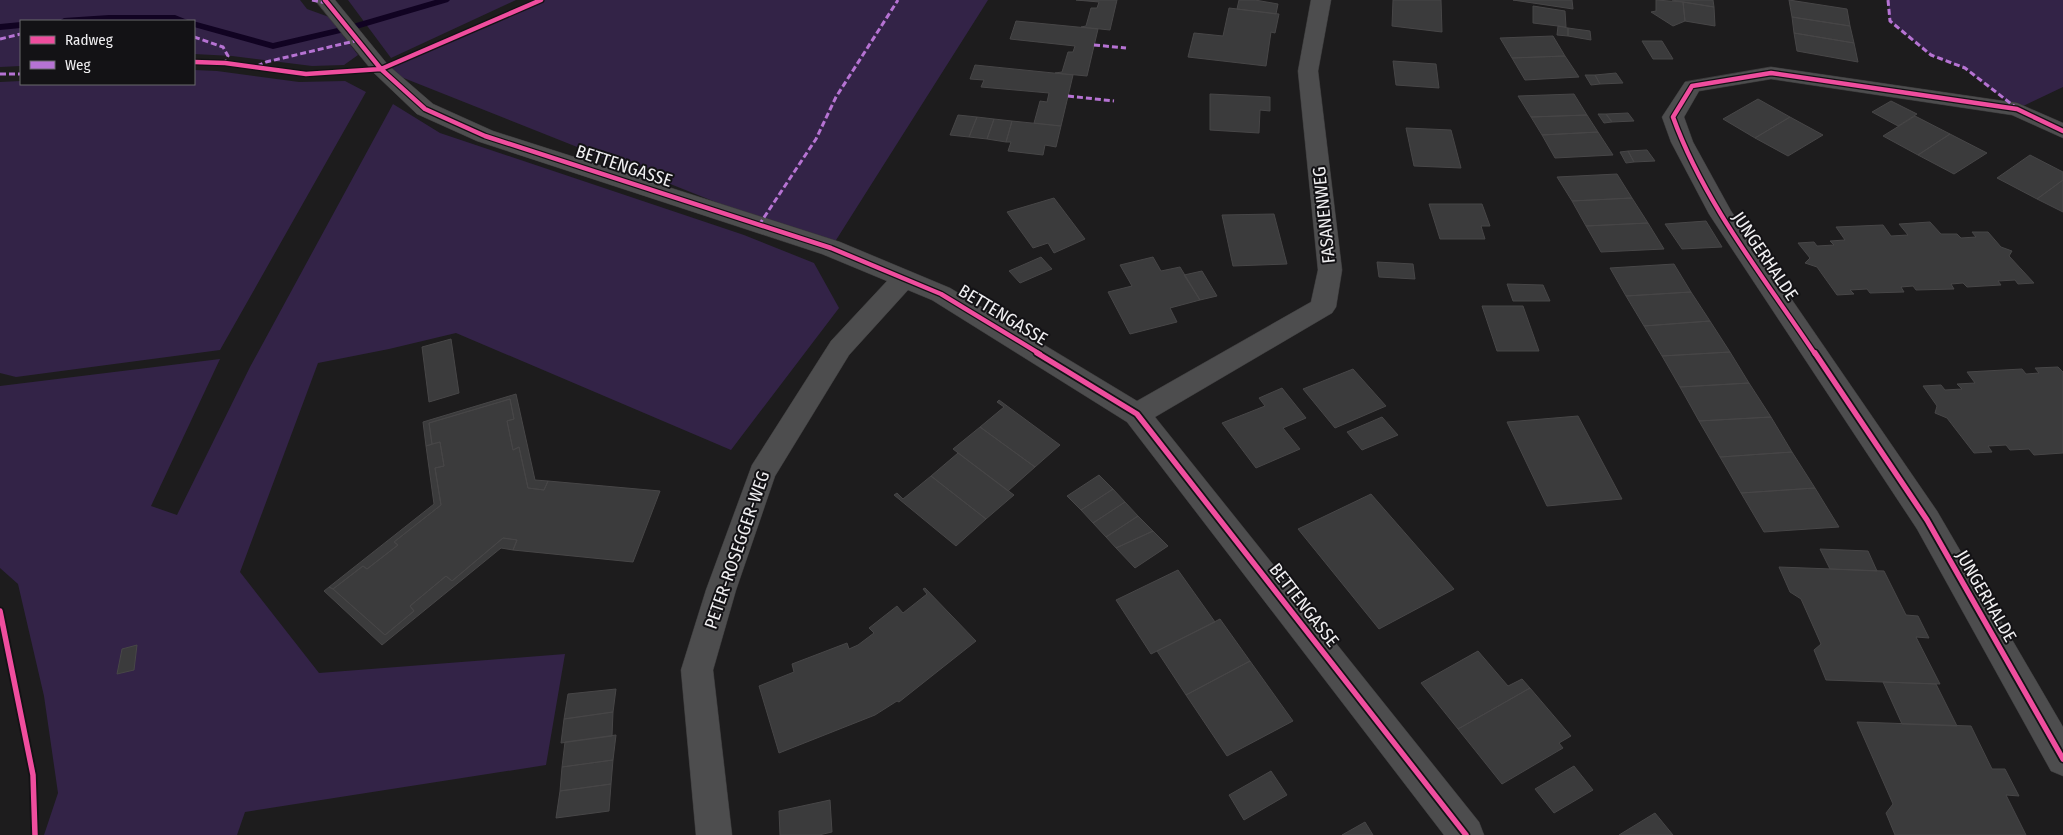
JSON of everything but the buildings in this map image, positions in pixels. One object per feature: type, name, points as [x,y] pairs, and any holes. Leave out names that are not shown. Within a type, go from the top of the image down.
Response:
[{"type":"street","name":"BETTENGASSE","points":[[325,0],[381,69],[425,108],[485,136],[831,248],[940,294],[1138,414],[1466,835]]},
{"type":"street","name":"FASANENWEG","points":[[1138,414],[1323,307],[1330,270],[1308,72],[1321,0]]},
{"type":"street","name":"JUNGERHALDE","points":[[2063,131],[2017,109],[1771,73],[1692,86],[1673,117],[1682,142],[1721,214],[1927,520],[2063,759]]},
{"type":"street","name":"PETER-ROSEGGER-WEG","points":[[714,835],[697,670],[721,590],[762,473],[840,348],[904,279]]},
{"type":"shaded area","points":[[0,0],[300,0],[307,9],[329,17],[358,55],[344,65],[312,66],[232,56],[195,54],[195,20],[20,20],[20,66],[0,67]]},
{"type":"shaded area","points":[[348,0],[516,0],[391,58]]},
{"type":"shaded area","points":[[541,0],[988,0],[831,248],[381,69]]},
{"type":"shaded area","points":[[1888,0],[2063,0],[2063,87],[2017,109],[1965,68],[1931,55],[1890,21]]},
{"type":"shaded area","points":[[195,70],[217,71],[299,82],[345,81],[366,92],[220,350],[16,377],[0,373],[0,82],[20,81],[20,85],[195,85]]},
{"type":"shaded area","points":[[393,104],[440,133],[744,235],[814,263],[839,308],[731,450],[456,333],[318,363],[240,572],[319,673],[565,654],[546,765],[245,812],[237,835],[44,835],[58,793],[44,696],[18,584],[0,568],[0,386],[220,359],[151,506],[177,515],[250,367]]},
{"type":"waterway","points":[[195,24],[273,46],[349,28],[445,0]]},
{"type":"waterway","points":[[79,20],[109,18],[175,18],[182,20]]},
{"type":"waterway","points":[[0,27],[20,25]]},
{"type":"marked path","points":[[312,0],[327,3]]},
{"type":"marked path","points":[[759,225],[816,139],[836,97],[898,0]]},
{"type":"marked path","points":[[1888,0],[1890,21],[1931,55],[1965,68],[2014,106]]},
{"type":"marked path","points":[[0,39],[20,34]]},
{"type":"marked path","points":[[195,37],[223,47],[228,56],[225,63]]},
{"type":"marked path","points":[[257,66],[266,62],[359,40]]},
{"type":"marked path","points":[[1094,45],[1126,48]]},
{"type":"marked path","points":[[0,74],[20,74]]},
{"type":"marked path","points":[[1068,96],[1114,101]]},
{"type":"cycle path","points":[[325,0],[381,69],[425,109],[485,136],[831,248],[941,294],[1137,414],[1466,835]]},
{"type":"cycle path","points":[[195,62],[225,63],[306,74],[381,69],[541,0]]},
{"type":"cycle path","points":[[2063,131],[2017,109],[1771,73],[1692,86],[1673,117],[1682,142],[1721,214],[1927,520],[2063,759]]},
{"type":"cycle path","points":[[0,611],[33,775],[35,835]]}]
